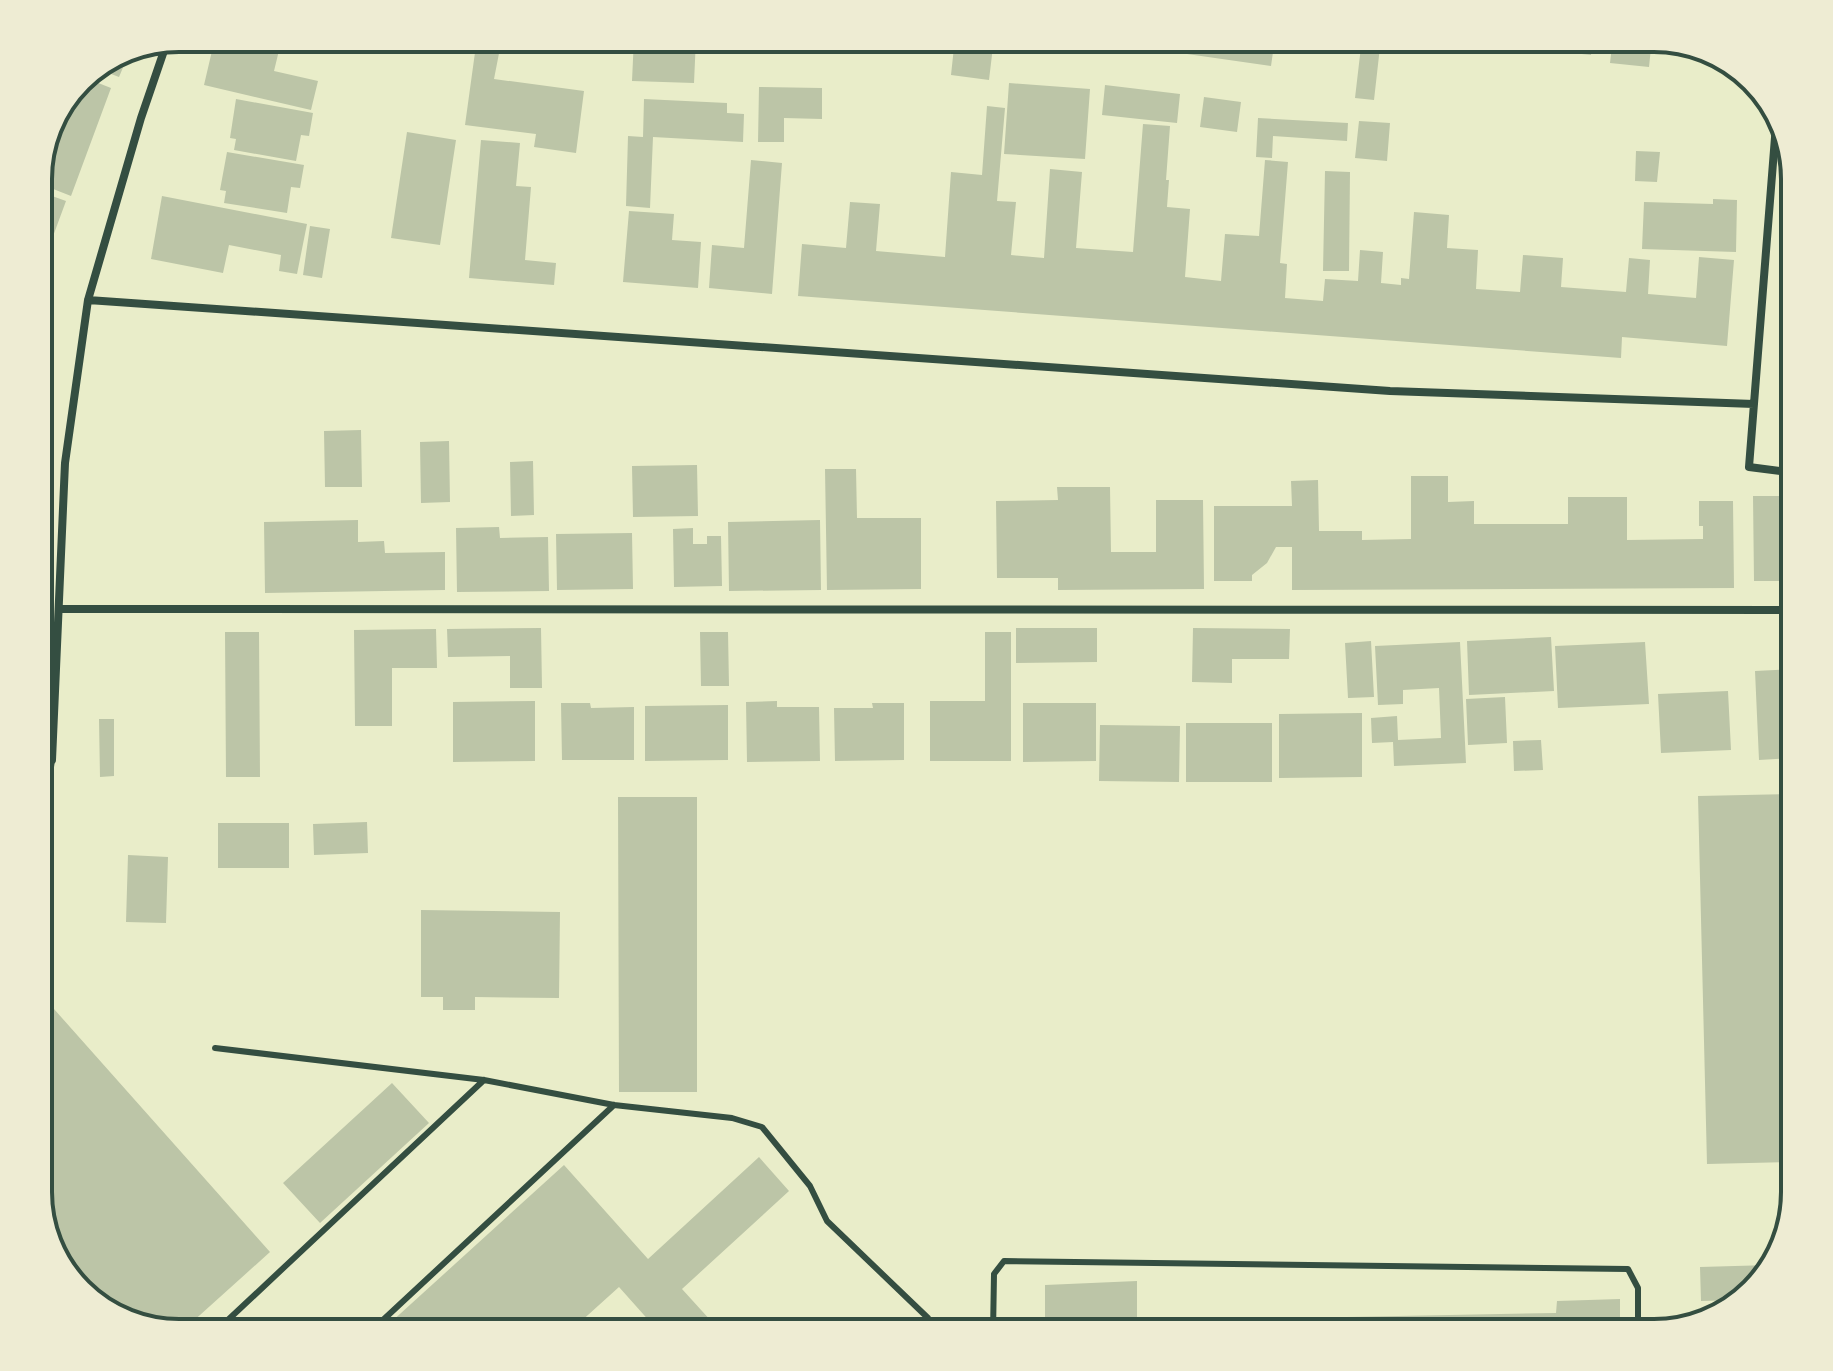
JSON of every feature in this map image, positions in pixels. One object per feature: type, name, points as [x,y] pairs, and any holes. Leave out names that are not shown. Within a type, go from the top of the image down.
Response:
[{"type":"street","points":[[52,760],[65,463],[88,300],[163,53]]},
{"type":"street","points":[[1775,140],[1749,467],[1781,471]]},
{"type":"street","points":[[88,300],[1390,391],[1754,404]]},
{"type":"street","points":[[60,609],[1781,610]]},
{"type":"lane","points":[[215,1048],[484,1080],[614,1105],[732,1118],[762,1127],[810,1186],[827,1221],[929,1319]]},
{"type":"lane","points":[[229,1319],[484,1080]]},
{"type":"lane","points":[[384,1319],[614,1105]]},
{"type":"lane","points":[[993,1319],[994,1274],[1004,1261],[1628,1269],[1638,1288],[1638,1319]]},
{"type":"building","points":[[212,52],[279,52],[274,71],[318,81],[311,110],[204,85]]},
{"type":"building","points":[[475,52],[499,52],[494,79],[584,91],[576,153],[534,147],[536,134],[465,125]]},
{"type":"building","points":[[633,52],[695,52],[694,83],[632,81]]},
{"type":"building","points":[[953,52],[992,52],[989,80],[951,75]]},
{"type":"building","points":[[1187,52],[1273,52],[1271,66]]},
{"type":"building","points":[[1360,52],[1379,52],[1374,100],[1355,98]]},
{"type":"building","points":[[1563,52],[1591,52],[1591,55]]},
{"type":"building","points":[[1611,52],[1651,52],[1649,67],[1610,63]]},
{"type":"building","points":[[124,65],[119,77],[109,73]]},
{"type":"building","points":[[96,82],[111,88],[71,196],[52,189],[56,146],[78,102]]},
{"type":"building","points":[[1009,83],[1090,89],[1085,159],[1004,154]]},
{"type":"building","points":[[1105,85],[1180,94],[1177,123],[1102,115]]},
{"type":"building","points":[[759,87],[822,88],[822,119],[784,118],[784,142],[758,142]]},
{"type":"building","points":[[1204,97],[1241,102],[1237,132],[1200,127]]},
{"type":"building","points":[[236,99],[313,113],[309,136],[301,135],[296,161],[234,150],[236,139],[230,138]]},
{"type":"building","points":[[644,99],[727,103],[727,113],[744,114],[743,142],[653,137],[650,208],[626,206],[628,136],[643,137]]},
{"type":"building","points":[[987,106],[1005,108],[997,201],[1016,202],[1011,255],[1044,258],[1050,169],[1082,172],[1076,248],[1133,252],[1143,124],[1170,126],[1167,207],[1190,209],[1185,277],[1221,281],[1225,234],[1259,236],[1265,160],[1288,162],[1280,263],[1287,264],[1285,298],[1323,301],[1325,279],[1358,281],[1360,250],[1383,252],[1381,283],[1401,285],[1401,278],[1409,279],[1414,212],[1449,215],[1447,248],[1478,250],[1476,289],[1520,292],[1523,255],[1563,258],[1561,287],[1626,292],[1629,258],[1650,260],[1648,294],[1696,298],[1699,257],[1734,260],[1727,346],[1622,337],[1621,358],[798,296],[802,244],[846,248],[850,202],[880,204],[876,251],[945,257],[951,172],[982,175]]},
{"type":"building","points":[[1258,118],[1348,123],[1347,141],[1273,136],[1272,158],[1256,157]]},
{"type":"building","points":[[1359,121],[1390,123],[1387,161],[1355,158]]},
{"type":"building","points":[[407,132],[456,140],[440,245],[391,238]]},
{"type":"building","points":[[481,140],[520,143],[516,186],[531,187],[525,260],[556,263],[554,285],[469,278]]},
{"type":"building","points":[[1636,151],[1660,152],[1657,182],[1635,181]]},
{"type":"building","points":[[227,152],[304,165],[300,188],[291,187],[287,213],[224,203],[226,191],[220,190]]},
{"type":"building","points":[[751,160],[782,163],[772,294],[709,288],[712,245],[744,248]]},
{"type":"building","points":[[1325,171],[1350,172],[1349,271],[1323,271]]},
{"type":"building","points":[[52,196],[66,201],[52,239]]},
{"type":"building","points":[[162,196],[307,224],[297,274],[279,271],[281,255],[229,245],[223,273],[151,259]]},
{"type":"building","points":[[1713,199],[1737,200],[1736,252],[1642,249],[1644,202],[1713,204]]},
{"type":"building","points":[[629,211],[674,214],[672,240],[701,242],[698,288],[623,282]]},
{"type":"building","points":[[310,226],[330,229],[322,278],[303,275]]},
{"type":"building","points":[[361,430],[362,487],[325,487],[324,431]]},
{"type":"building","points":[[449,441],[450,502],[421,503],[420,442]]},
{"type":"building","points":[[533,461],[534,515],[511,516],[510,462]]},
{"type":"building","points":[[697,465],[698,516],[633,517],[632,466]]},
{"type":"building","points":[[825,469],[856,469],[857,518],[921,518],[921,589],[827,590]]},
{"type":"building","points":[[1411,476],[1448,476],[1448,502],[1474,501],[1474,524],[1568,524],[1568,497],[1627,497],[1627,540],[1703,539],[1703,526],[1699,526],[1699,501],[1733,501],[1734,588],[1292,590],[1292,547],[1276,547],[1267,563],[1252,575],[1252,581],[1214,581],[1214,506],[1292,506],[1291,481],[1318,480],[1319,531],[1362,531],[1362,540],[1411,539]]},
{"type":"building","points":[[1057,487],[1110,487],[1111,552],[1156,552],[1156,500],[1203,500],[1204,589],[1058,590],[1058,578],[997,578],[996,501],[1058,500]]},
{"type":"building","points":[[1753,496],[1781,496],[1781,581],[1754,581]]},
{"type":"building","points":[[358,520],[358,542],[384,541],[385,553],[445,552],[445,590],[265,593],[264,522]]},
{"type":"building","points":[[820,520],[821,590],[729,591],[728,522]]},
{"type":"building","points":[[499,527],[500,538],[548,537],[549,591],[457,592],[456,528]]},
{"type":"building","points":[[693,528],[693,544],[707,544],[707,536],[721,536],[722,586],[674,587],[673,529]]},
{"type":"building","points":[[632,533],[633,589],[557,590],[556,534]]},
{"type":"building","points":[[541,628],[542,688],[510,688],[510,656],[448,657],[447,629]]},
{"type":"building","points":[[1016,628],[1097,628],[1097,662],[1016,663]]},
{"type":"building","points":[[1193,628],[1290,629],[1289,659],[1232,659],[1232,683],[1192,682]]},
{"type":"building","points":[[436,629],[437,668],[392,668],[392,726],[355,726],[354,630]]},
{"type":"building","points":[[225,632],[259,632],[260,777],[226,777]]},
{"type":"building","points":[[700,632],[728,632],[729,686],[701,686]]},
{"type":"building","points":[[985,632],[1011,632],[1011,761],[930,761],[930,701],[985,701]]},
{"type":"building","points":[[1551,637],[1554,691],[1469,695],[1467,641]]},
{"type":"building","points":[[1371,641],[1374,697],[1348,698],[1345,643]]},
{"type":"building","points":[[1460,642],[1466,763],[1394,766],[1393,742],[1372,743],[1371,718],[1397,716],[1398,740],[1441,738],[1439,688],[1403,690],[1403,704],[1378,705],[1375,646]]},
{"type":"building","points":[[1645,642],[1649,704],[1558,708],[1555,646]]},
{"type":"building","points":[[1781,670],[1781,759],[1759,760],[1755,671]]},
{"type":"building","points":[[1728,691],[1731,750],[1661,753],[1658,694]]},
{"type":"building","points":[[1505,697],[1507,743],[1468,745],[1466,699]]},
{"type":"building","points":[[535,701],[535,761],[453,762],[453,702]]},
{"type":"building","points":[[777,701],[777,707],[819,707],[820,761],[747,762],[746,702]]},
{"type":"building","points":[[561,703],[590,703],[591,708],[634,707],[634,760],[562,760]]},
{"type":"building","points":[[872,703],[904,703],[904,760],[835,761],[834,708],[873,708]]},
{"type":"building","points":[[1023,703],[1096,703],[1096,761],[1023,762]]},
{"type":"building","points":[[728,705],[728,760],[645,761],[645,706]]},
{"type":"building","points":[[1362,713],[1362,777],[1279,778],[1279,714]]},
{"type":"building","points":[[99,719],[114,719],[114,776],[100,777]]},
{"type":"building","points":[[1186,723],[1272,723],[1272,782],[1186,782]]},
{"type":"building","points":[[1100,725],[1180,726],[1179,782],[1099,781]]},
{"type":"building","points":[[1541,740],[1543,770],[1514,771],[1513,741]]},
{"type":"building","points":[[1781,794],[1781,1162],[1707,1164],[1698,796]]},
{"type":"building","points":[[618,797],[697,797],[697,1092],[619,1092]]},
{"type":"building","points":[[367,822],[368,853],[314,855],[313,824]]},
{"type":"building","points":[[218,823],[289,823],[289,868],[218,868]]},
{"type":"building","points":[[128,855],[168,857],[166,923],[126,922]]},
{"type":"building","points":[[421,910],[560,912],[559,998],[475,997],[475,1010],[443,1010],[443,997],[421,997]]},
{"type":"building","points":[[52,1007],[270,1252],[196,1319],[154,1317],[138,1312],[115,1302],[89,1282],[65,1248],[56,1225],[52,1201]]},
{"type":"building","points":[[392,1083],[429,1123],[320,1223],[283,1183]]},
{"type":"building","points":[[759,1157],[789,1191],[682,1289],[709,1319],[648,1319],[619,1287],[584,1319],[394,1319],[564,1165],[648,1259]]},
{"type":"building","points":[[1757,1265],[1738,1288],[1720,1300],[1701,1301],[1700,1267]]},
{"type":"building","points":[[1137,1281],[1137,1319],[1045,1319],[1045,1285]]},
{"type":"building","points":[[1620,1299],[1620,1319],[1242,1319],[1556,1313],[1557,1301]]}]
